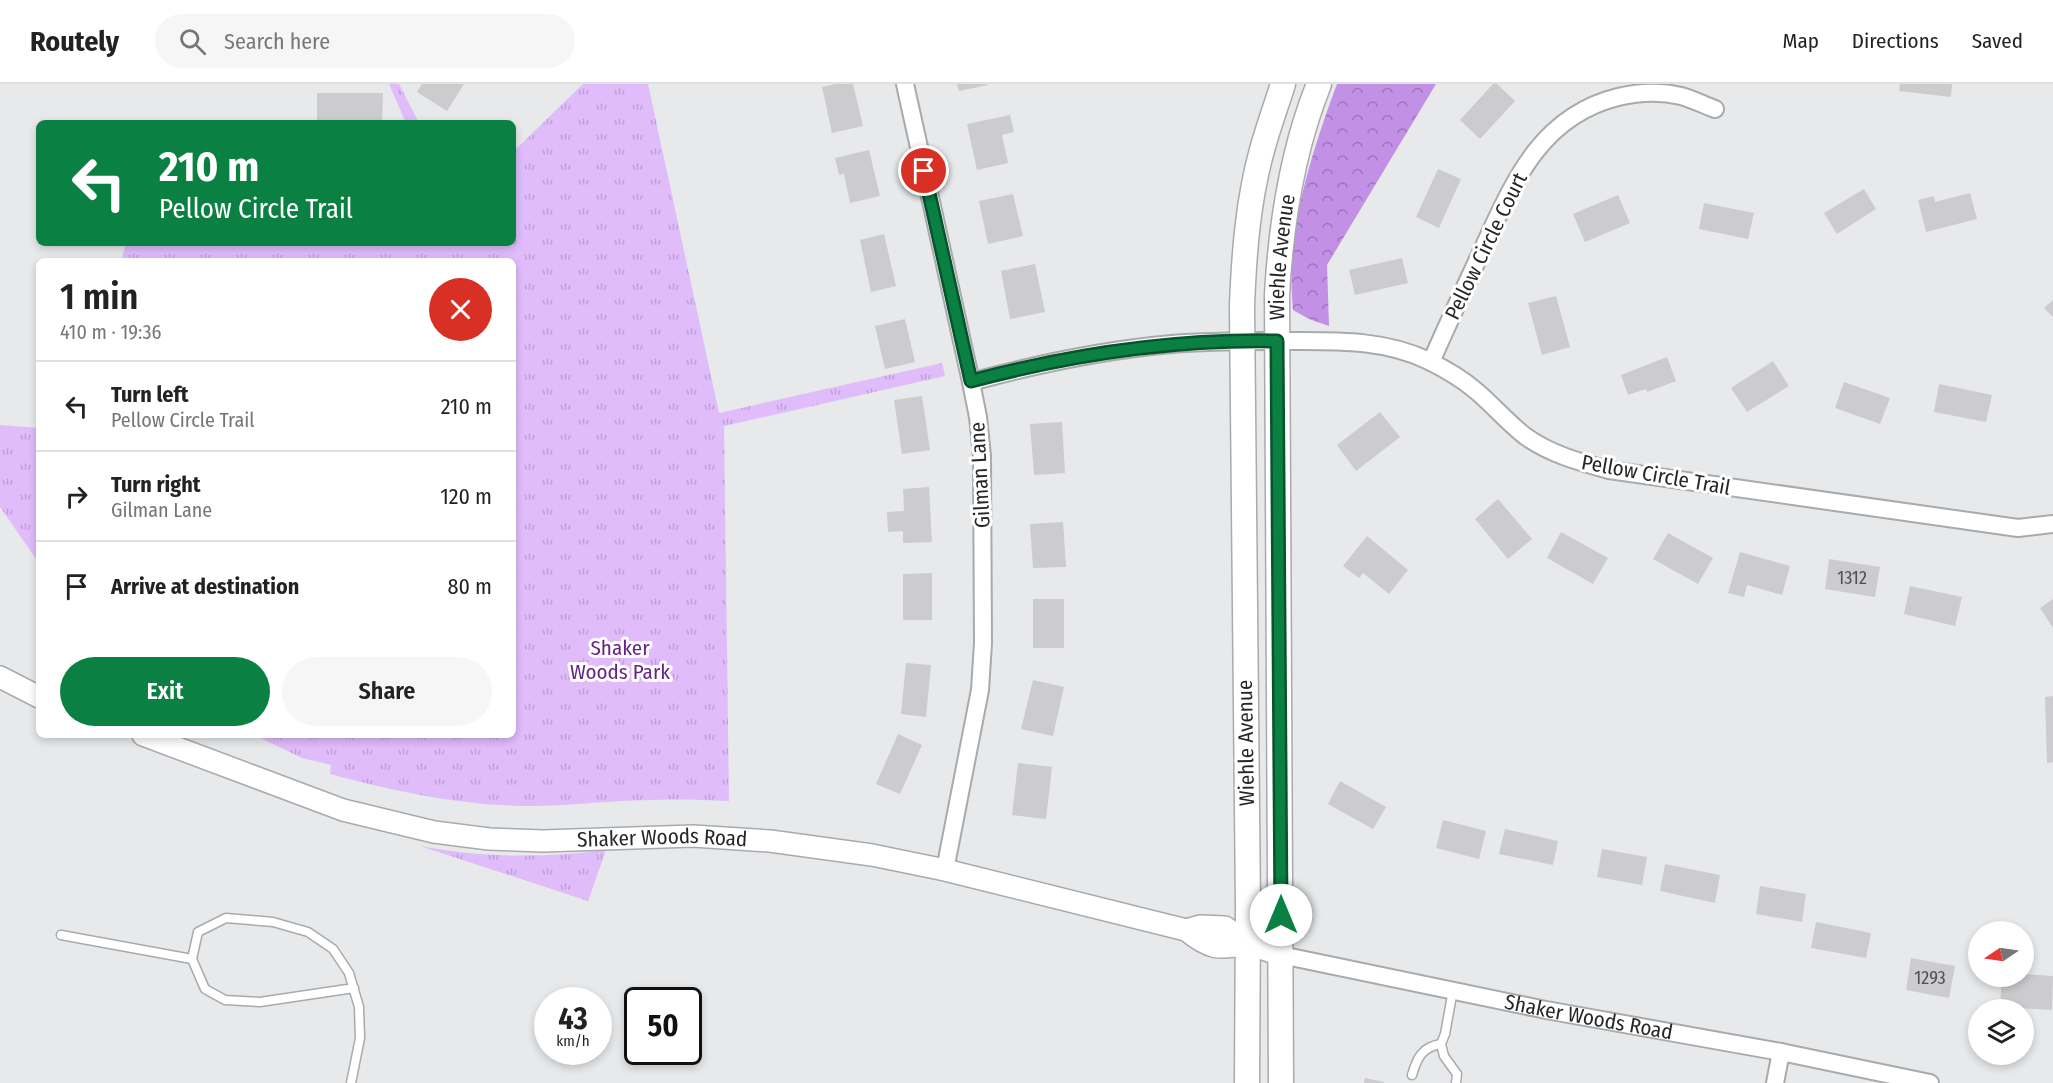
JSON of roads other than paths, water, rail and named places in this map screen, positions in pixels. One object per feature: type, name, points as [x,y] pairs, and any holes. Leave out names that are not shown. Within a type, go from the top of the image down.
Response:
[{"type":"main road","name":"Wiehle Avenue","points":[[1247,1083],[1248,944],[1242,340],[1244,267],[1252,195],[1262,151],[1284,84]]},
{"type":"main road","name":"Wiehle Avenue","points":[[1281,1083],[1277,341],[1279,257],[1290,180],[1297,150],[1319,84]]},
{"type":"street","name":"Gilman Lane","points":[[905,84],[971,381],[982,456],[983,643],[980,690],[945,870]]},
{"type":"street","name":"Pellow Circle Court","points":[[1431,362],[1508,194],[1540,143],[1560,125],[1582,110],[1605,100],[1634,93],[1658,92],[1681,96],[1715,109]]},
{"type":"street","name":"Pellow Circle Trail","points":[[971,381],[1035,364],[1118,350],[1172,344],[1242,340],[1383,345],[1408,351],[1450,372],[1475,390],[1504,419],[1553,453],[1609,470],[2018,528],[2053,524]]},
{"type":"street","points":[[0,677],[36,695]]},
{"type":"street","name":"Shaker Woods Road","points":[[151,738],[343,810],[434,832],[489,839],[543,841],[693,836],[770,841],[872,855],[945,870],[1186,930],[1203,944],[1225,948],[1248,944],[1281,954],[1546,1010],[1781,1052],[1895,1079],[1930,1083]]},
{"type":"street","points":[[1775,1083],[1781,1052]]},
{"type":"lane","points":[[351,1083],[360,1038],[360,1007],[354,988],[349,973],[333,949],[308,932],[273,922],[226,918],[198,932],[192,959],[204,989],[225,1000],[260,1002],[354,988]]},
{"type":"lane","points":[[62,935],[192,959]]},
{"type":"lane","points":[[1454,990],[1441,1044],[1444,1056],[1457,1074],[1456,1083]]},
{"type":"lane","points":[[1412,1075],[1416,1060],[1425,1049],[1441,1044]]},
{"type":"park label","name":"Shaker Woods Park","points":[[620,660]]}]
